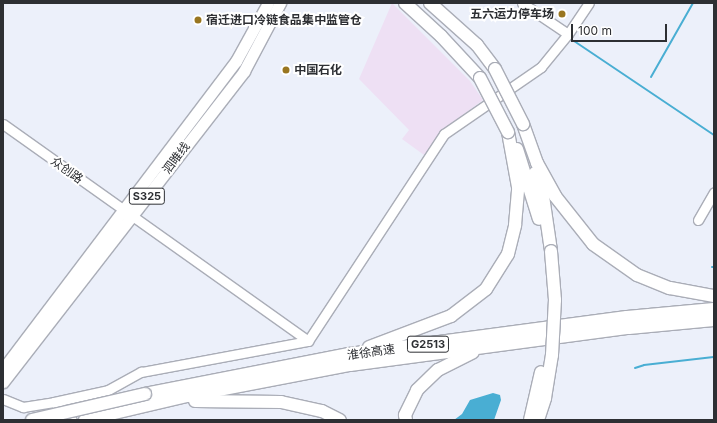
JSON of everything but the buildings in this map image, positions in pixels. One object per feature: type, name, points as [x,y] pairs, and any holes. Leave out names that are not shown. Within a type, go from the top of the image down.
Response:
[{"type":"highway","points":[[405,3],[441,36],[480,78],[519,154],[537,206],[548,253],[548,302],[545,352],[530,420]]},
{"type":"highway","points":[[430,3],[477,45],[495,69],[523,124],[537,163],[554,196],[593,244],[637,275],[670,288],[714,296]]},
{"type":"highway","points":[[523,124],[528,152],[543,196],[548,253],[555,300],[552,355],[545,398],[538,420]]},
{"type":"highway","points":[[349,354],[451,316],[486,289],[508,254],[516,225],[518,188],[508,132]]},
{"type":"highway","name":"淮徐高速","points":[[32,420],[146,400],[349,354],[627,317],[714,309]]},
{"type":"highway","name":"淮徐高速","points":[[85,420],[146,400],[170,401],[350,366],[629,328],[714,320]]},
{"type":"highway","points":[[406,420],[405,415],[417,390],[438,370],[482,348]]},
{"type":"highway","points":[[170,401],[235,400],[281,402],[322,411],[340,420]]},
{"type":"main road","name":"泗睢线","points":[[3,369],[122,209],[244,51],[268,3]]},
{"type":"main road","name":"泗睢线","points":[[3,382],[244,71],[280,3]]},
{"type":"street","points":[[522,3],[568,34]]},
{"type":"street","points":[[3,399],[23,407],[54,402],[108,390],[141,372],[308,341],[444,134],[541,67],[568,34],[589,3]]},
{"type":"street","name":"众创路","points":[[3,124],[308,341]]},
{"type":"street","points":[[698,220],[714,192]]},
{"type":"street","points":[[54,402],[72,420]]},
{"type":"shaded area","points":[[392,3],[470,81],[483,100],[443,130],[424,155],[402,139],[409,130],[359,79]]},
{"type":"water","points":[[493,393],[500,395],[501,400],[494,420],[454,420],[462,414],[470,400]]},
{"type":"waterway","points":[[651,77],[693,3]]},
{"type":"waterway","points":[[574,41],[714,135]]},
{"type":"waterway","points":[[635,368],[644,365],[714,357]]},
{"type":"place","name":"五六运力停车场","points":[[562,14]]},
{"type":"place","name":"宿迁进口冷链食品集中监管仓","points":[[198,20]]},
{"type":"place","name":"中国石化","points":[[286,70]]}]
